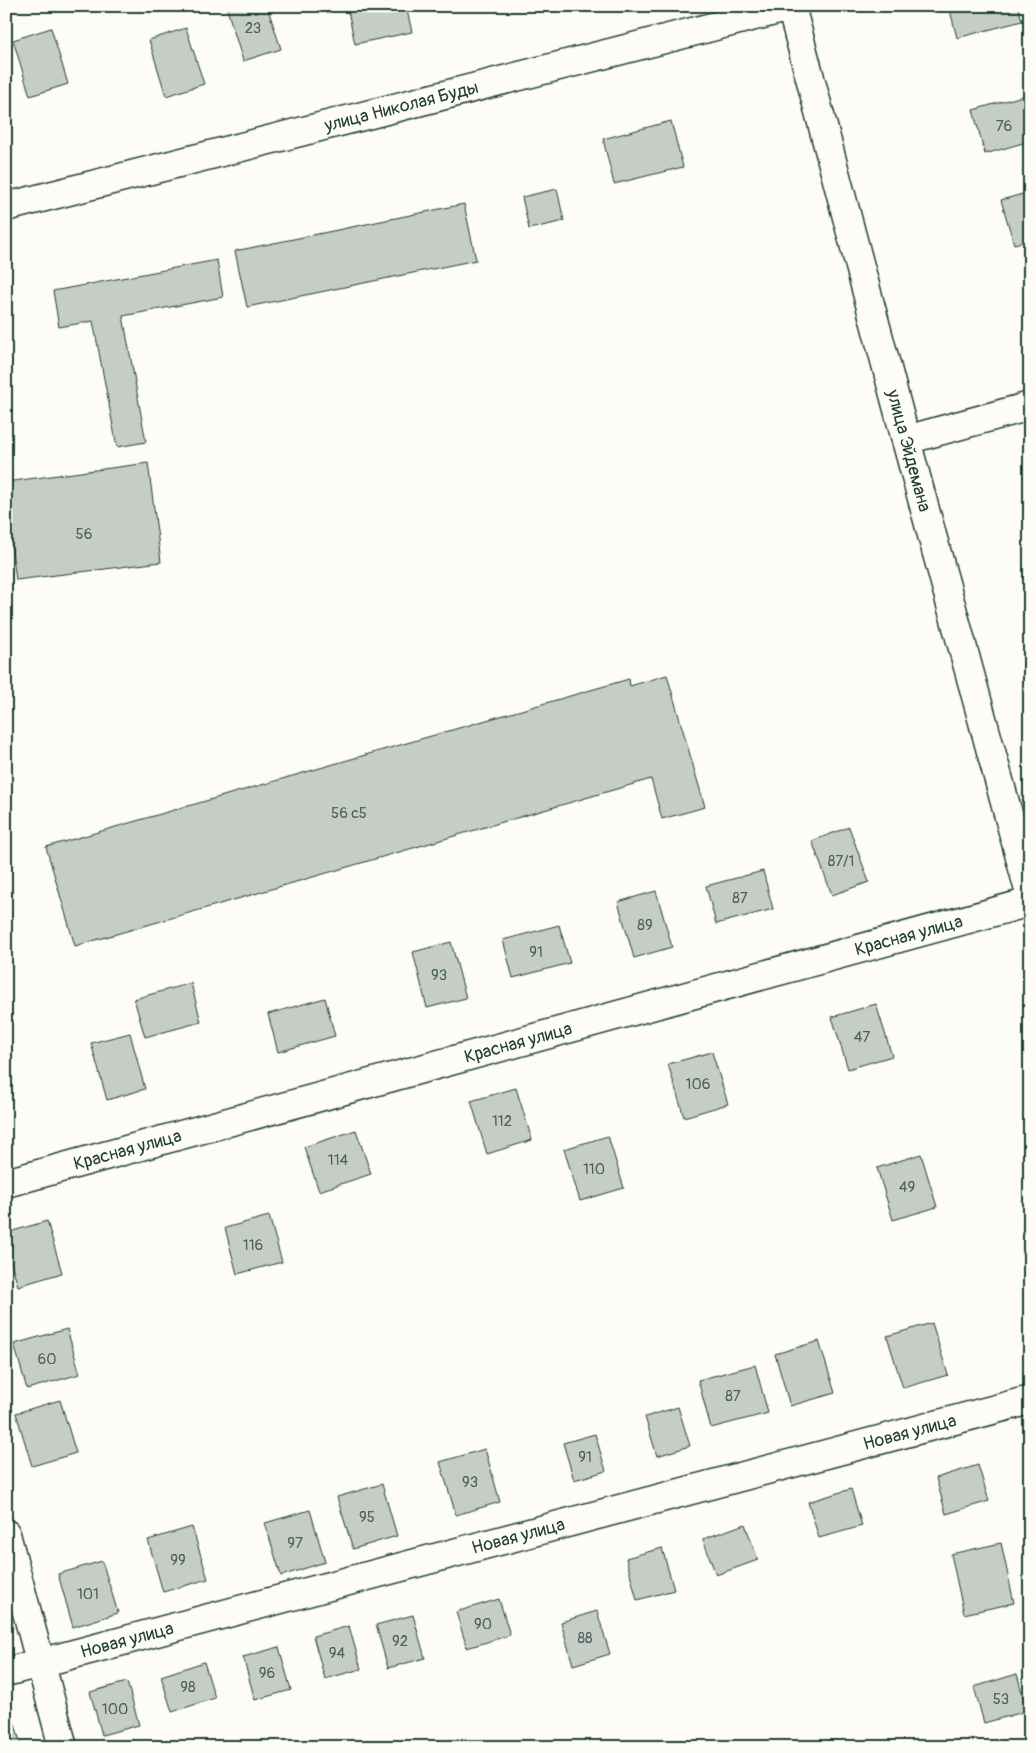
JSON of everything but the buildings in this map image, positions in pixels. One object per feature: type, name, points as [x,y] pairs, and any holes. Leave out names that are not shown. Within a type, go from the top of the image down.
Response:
[{"type":"street","name":"улица Николая Буды","points":[[6,207],[792,7]]},
{"type":"street","name":"улица Эйдемана","points":[[792,7],[906,440],[1030,894]]},
{"type":"street","points":[[906,440],[1030,406]]},
{"type":"street","name":"Красная улица","points":[[6,1183],[1030,902]]},
{"type":"street","name":"Новая улица","points":[[6,1672],[1030,1400]]},
{"type":"street","points":[[6,1534],[64,1747]]}]
